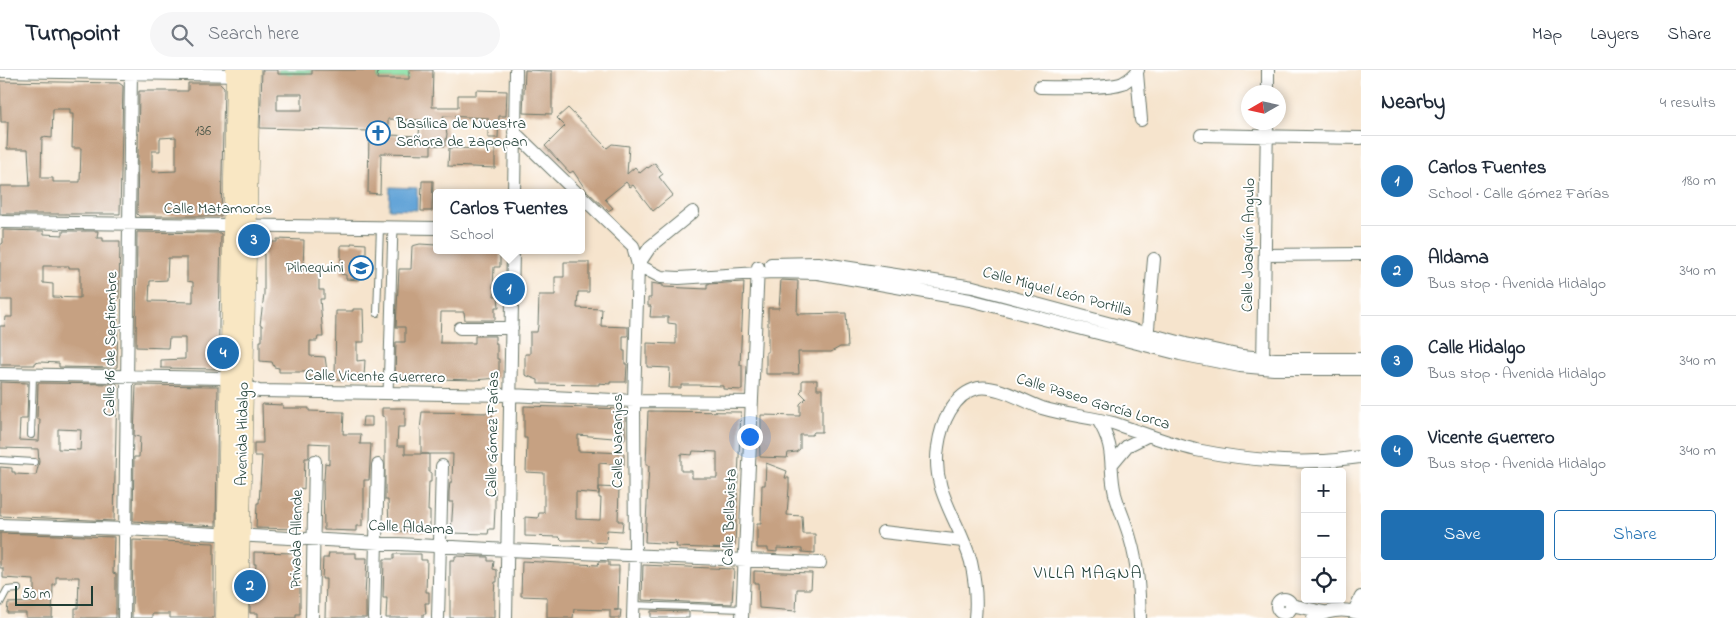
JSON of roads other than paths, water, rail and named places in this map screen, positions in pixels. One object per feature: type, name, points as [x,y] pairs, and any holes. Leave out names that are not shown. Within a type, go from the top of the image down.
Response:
[{"type":"main road","name":"Avenida Hidalgo","points":[[239,618],[234,535],[243,73]]},
{"type":"main road","name":"Avenida Hidalgo","points":[[225,618],[234,535]]},
{"type":"street","points":[[514,189],[516,70]]},
{"type":"street","points":[[1268,70],[1268,85]]},
{"type":"street","points":[[0,71],[243,73]]},
{"type":"street","name":"Calle 16 de Septiembre","points":[[124,618],[131,71]]},
{"type":"street","points":[[1040,87],[1109,85],[1123,82],[1137,71]]},
{"type":"street","points":[[1137,71],[1141,120]]},
{"type":"street","name":"Calle Joaquín Angulo","points":[[1263,363],[1267,130]]},
{"type":"street","points":[[514,132],[573,189]]},
{"type":"street","points":[[1201,135],[1361,138]]},
{"type":"street","points":[[585,200],[633,246],[638,265]]},
{"type":"street","points":[[638,265],[650,247],[693,212]]},
{"type":"street","name":"Calle Matamoros","points":[[0,222],[433,228]]},
{"type":"street","points":[[388,394],[393,227]]},
{"type":"street","name":"Calle Gómez Farías","points":[[506,618],[513,254]]},
{"type":"street","points":[[1265,254],[1361,254]]},
{"type":"street","points":[[1147,339],[1154,259]]},
{"type":"street","name":"Calle Miguel León Portilla","points":[[638,265],[661,277],[679,278],[754,271],[773,264],[818,264],[972,293],[1147,339],[1204,348],[1263,363],[1361,368]]},
{"type":"street","name":"Calle Naranjos","points":[[633,618],[635,554],[634,401],[638,265]]},
{"type":"street","name":"Calle Bellavista","points":[[742,614],[751,402],[754,271]]},
{"type":"street","points":[[460,328],[512,328]]},
{"type":"street","name":"Calle Miguel León Portilla","points":[[1263,363],[1361,359]]},
{"type":"street","name":"Calle Vicente Guerrero","points":[[0,374],[224,378],[259,391],[510,395],[634,401],[751,402]]},
{"type":"street","name":"Calle Paseo García Lorca","points":[[975,618],[974,581],[970,561],[941,492],[936,461],[938,446],[952,406],[961,397],[978,388],[989,387],[1040,407],[1111,423],[1147,436],[1193,449],[1235,457],[1320,461],[1361,457]]},
{"type":"street","points":[[1098,420],[1108,440],[1115,495],[1131,540],[1137,566],[1140,618]]},
{"type":"street","points":[[1112,464],[1127,446],[1147,436]]},
{"type":"street","name":"Privada Allende","points":[[312,618],[315,462]]},
{"type":"street","points":[[374,618],[378,465]]},
{"type":"street","points":[[438,618],[442,466]]},
{"type":"street","name":"Calle Aldama","points":[[0,525],[125,529],[508,550],[820,563]]},
{"type":"street","points":[[883,532],[963,541]]},
{"type":"street","points":[[1287,612],[1319,615],[1357,613],[1361,597]]},
{"type":"lane","points":[[376,313],[380,227]]},
{"type":"lane","points":[[31,435],[32,374]]},
{"type":"lane","points":[[0,460],[34,462]]},
{"type":"lane","points":[[0,603],[7,590],[18,589]]},
{"type":"lane","points":[[633,605],[742,614]]},
{"type":"water","points":[[390,187],[417,188],[417,210],[389,209]]},
{"type":"place","name":"Basílica de Nuestra Señora de Zapopan","points":[[378,133]]},
{"type":"place","name":"Calle Hidalgo","points":[[254,240]]},
{"type":"place","name":"Pilnequini","points":[[361,268]]},
{"type":"place","name":"Carlos Fuentes","points":[[509,289]]},
{"type":"place","name":"Vicente Guerrero","points":[[223,353]]},
{"type":"place","name":"Aldama","points":[[250,586]]},
{"type":"district","name":"VILLA MAGNA","points":[[1088,574]]}]
